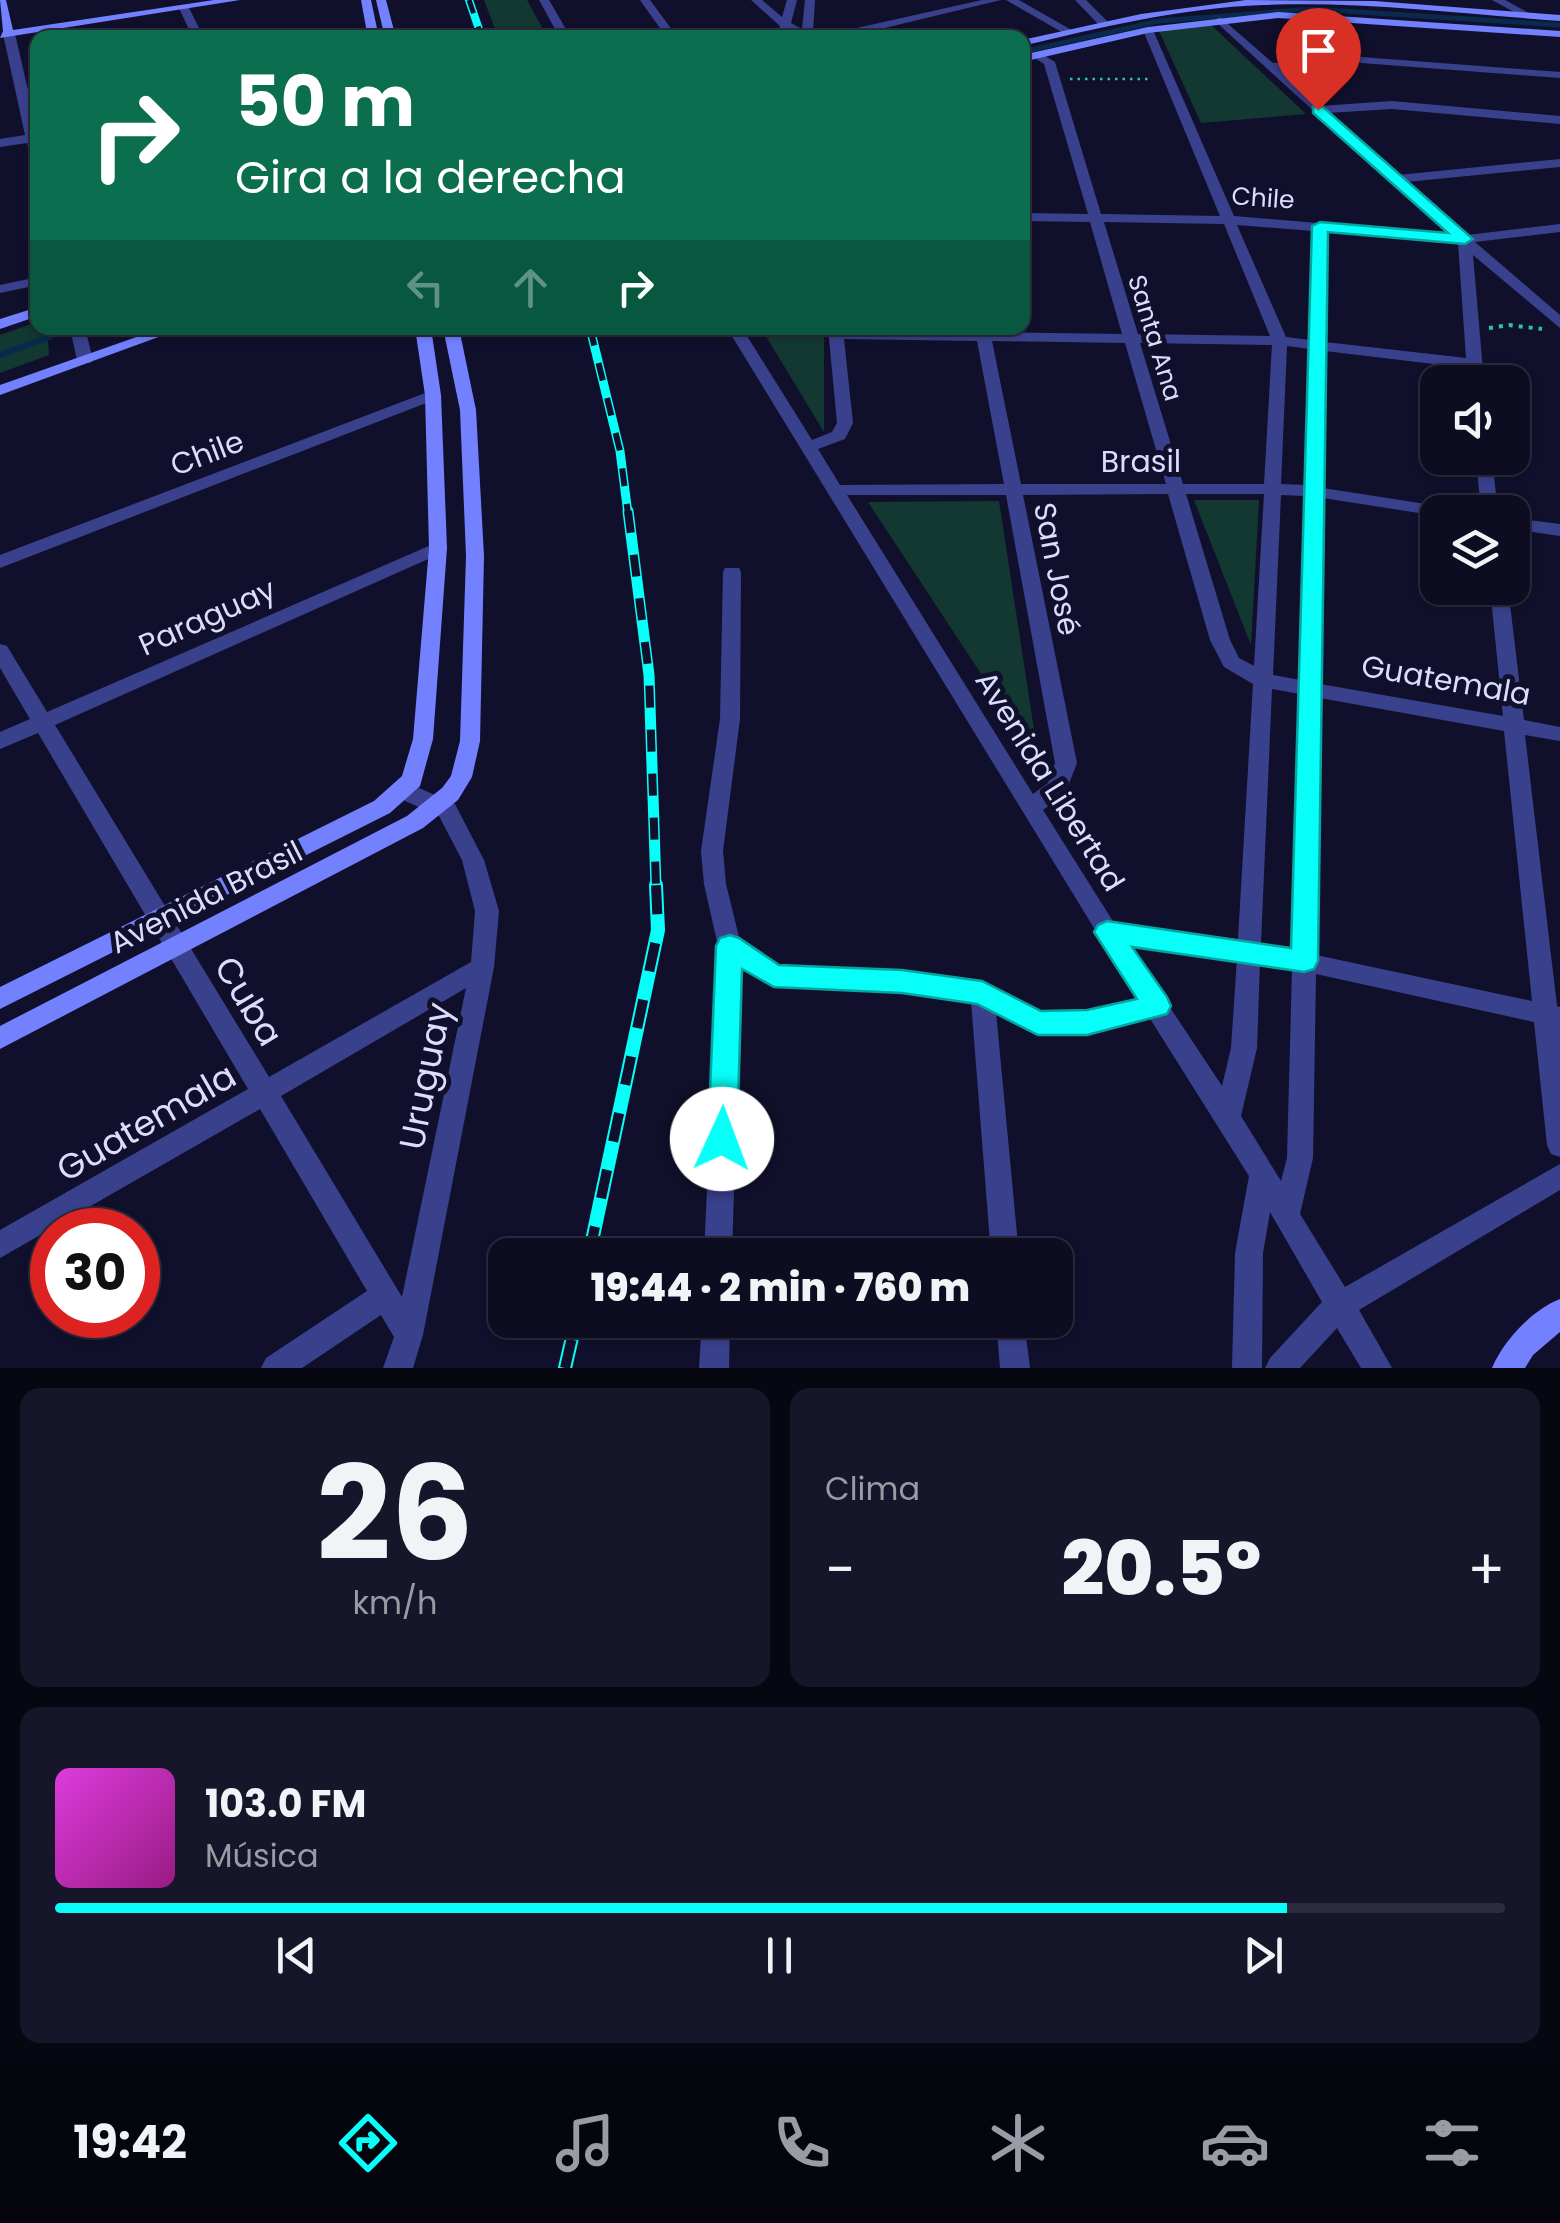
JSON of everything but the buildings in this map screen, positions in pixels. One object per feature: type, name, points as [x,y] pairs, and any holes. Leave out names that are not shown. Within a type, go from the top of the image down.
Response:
[{"type":"street","points":[[2,0],[5,34],[30,124]]},
{"type":"street","points":[[5,34],[182,4],[235,0]]},
{"type":"street","points":[[366,0],[372,30]]},
{"type":"street","points":[[381,0],[388,30]]},
{"type":"street","points":[[544,0],[561,30]]},
{"type":"street","points":[[644,0],[667,30]]},
{"type":"street","points":[[756,0],[781,30]]},
{"type":"street","points":[[784,30],[792,0]]},
{"type":"street","points":[[808,30],[810,0]]},
{"type":"street","points":[[861,30],[996,0]]},
{"type":"street","points":[[1012,0],[1069,32]]},
{"type":"street","points":[[1080,0],[1104,23]]},
{"type":"street","points":[[1385,0],[1400,7]]},
{"type":"street","points":[[1497,0],[1529,16]]},
{"type":"street","points":[[1030,41],[1202,4],[1291,2],[1560,18]]},
{"type":"street","points":[[182,4],[195,30]]},
{"type":"street","points":[[1030,58],[1148,30],[1220,20],[1308,16],[1560,34]]},
{"type":"street","points":[[1220,20],[1465,239],[1555,327]]},
{"type":"street","points":[[1148,30],[1280,340],[1244,1048],[1228,1117]]},
{"type":"street","name":"Santa Ana","points":[[1030,58],[1049,62],[1055,79],[1220,640],[1232,662],[1261,680]]},
{"type":"street","points":[[1270,66],[1348,59],[1560,75]]},
{"type":"street","points":[[1318,110],[1392,105],[1560,120]]},
{"type":"street","points":[[0,143],[30,139]]},
{"type":"street","points":[[1396,179],[1560,163]]},
{"type":"street","name":"Chile","points":[[1030,217],[1230,220],[1465,239],[1560,228]]},
{"type":"street","points":[[1286,1217],[1300,1158],[1320,226]]},
{"type":"street","points":[[1030,333],[1280,340],[1474,364],[1465,239]]},
{"type":"street","points":[[0,289],[30,283]]},
{"type":"street","points":[[0,324],[30,314]]},
{"type":"street","points":[[79,335],[85,360]]},
{"type":"street","points":[[0,390],[155,335]]},
{"type":"street","points":[[0,999],[382,806],[412,780],[424,739],[438,548],[433,395],[424,335]]},
{"type":"street","points":[[402,790],[439,806],[461,776],[470,741],[476,556],[468,410],[452,335]]},
{"type":"street","name":"Avenida Libertad","points":[[740,335],[1107,932],[1228,1117],[1337,1307],[1377,1368]]},
{"type":"street","points":[[808,447],[839,435],[845,423],[835,335]]},
{"type":"street","name":"San José","points":[[983,335],[1066,763],[1057,788],[1030,808]]},
{"type":"street","name":"Chile","points":[[0,562],[433,395]]},
{"type":"street","name":"Brasil","points":[[835,490],[1270,489],[1312,491],[1420,508]]},
{"type":"street","points":[[1530,526],[1560,530]]},
{"type":"street","name":"Paraguay","points":[[0,741],[438,548]]},
{"type":"street","points":[[719,1238],[730,946],[715,884],[712,851],[730,719],[732,572]]},
{"type":"street","points":[[1500,605],[1553,1016],[1560,1145]]},
{"type":"street","name":"Cuba","points":[[0,651],[40,724],[409,1335]]},
{"type":"street","name":"Guatemala","points":[[1261,680],[1560,734]]},
{"type":"street","name":"Avenida Brasil","points":[[0,1038],[439,806]]},
{"type":"street","name":"Uruguay","points":[[398,1368],[409,1335],[482,967],[486,911],[482,894],[472,860],[447,810],[439,806]]},
{"type":"street","points":[[1107,932],[1250,950],[1553,1016]]},
{"type":"street","points":[[730,946],[774,976],[902,982],[982,993],[1038,1023],[1087,1022],[1158,1006]]},
{"type":"street","name":"Guatemala","points":[[0,1245],[482,967]]},
{"type":"street","points":[[982,993],[1004,1238]]},
{"type":"street","points":[[1247,1368],[1249,1253],[1262,1176]]},
{"type":"street","points":[[1280,1368],[1302,1355],[1337,1307],[1560,1176]]},
{"type":"street","points":[[276,1368],[386,1295]]},
{"type":"street","points":[[1507,1368],[1523,1345],[1560,1313]]},
{"type":"street","points":[[714,1368],[715,1338]]},
{"type":"street","points":[[1012,1338],[1014,1368]]},
{"type":"path","points":[[1055,79],[1167,78]]},
{"type":"path","points":[[1471,336],[1509,325],[1555,327]]},
{"type":"green space","points":[[484,0],[527,0],[543,30],[495,30]]},
{"type":"green space","points":[[1210,24],[1306,114],[1201,123],[1159,31]]},
{"type":"green space","points":[[30,324],[30,335],[48,335],[49,355],[0,373],[0,335]]},
{"type":"green space","points":[[765,335],[824,335],[824,432]]},
{"type":"green space","points":[[1194,500],[1259,500],[1251,645]]},
{"type":"green space","points":[[999,501],[1039,762],[868,502]]},
{"type":"waterway","points":[[1030,50],[1159,21],[1313,9],[1560,25]]},
{"type":"waterway","points":[[0,355],[50,337]]},
{"type":"railway","points":[[469,0],[479,30]]},
{"type":"railway","points":[[592,335],[620,451],[628,514]]},
{"type":"railway","points":[[628,511],[649,675],[656,887]]},
{"type":"railway","points":[[593,1238],[658,930],[656,885]]},
{"type":"railway","points":[[565,1368],[572,1338]]},
{"type":"route","points":[[722,1139],[730,946],[774,976],[902,982],[982,993],[1038,1023],[1087,1022],[1158,1006],[1107,932],[1250,950],[1304,961],[1320,226],[1465,239],[1318,110]]}]
